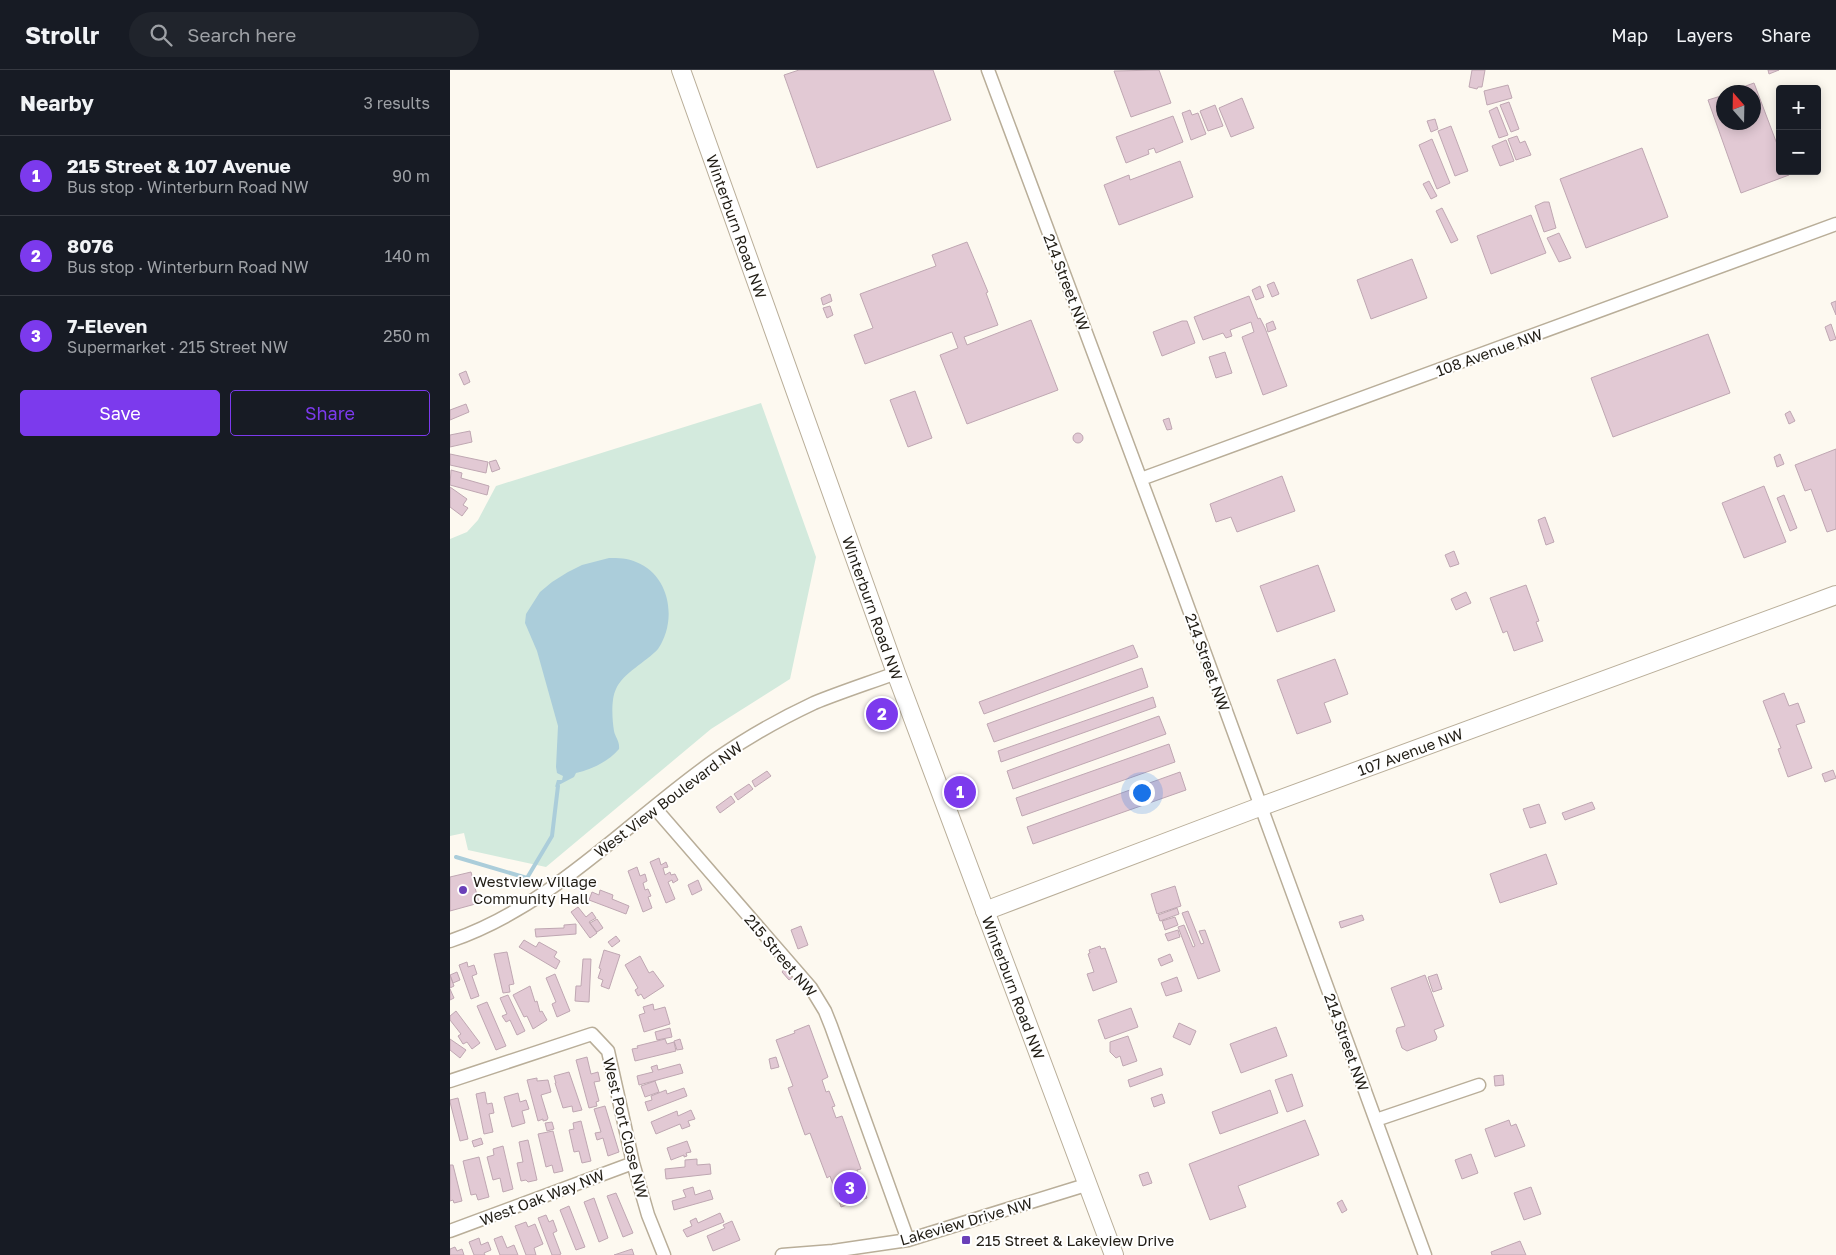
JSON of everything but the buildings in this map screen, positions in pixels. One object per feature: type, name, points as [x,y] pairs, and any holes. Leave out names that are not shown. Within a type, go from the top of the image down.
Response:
[{"type":"main road","name":"Winterburn Road NW","points":[[681,70],[896,673],[1114,1255]]},
{"type":"main road","name":"107 Avenue NW","points":[[985,911],[1262,806],[1836,595]]},
{"type":"street","name":"214 Street NW","points":[[988,70],[1262,806],[1424,1255]]},
{"type":"street","name":"108 Avenue NW","points":[[1141,479],[1836,224]]},
{"type":"street","name":"West View Boulevard NW","points":[[450,941],[489,926],[555,886],[716,759],[770,726],[816,702],[896,673]]},
{"type":"street","name":"215 Street NW","points":[[654,807],[794,967],[819,1000],[831,1026],[908,1240]]},
{"type":"street","name":"West Port Close NW","points":[[450,1081],[592,1034],[608,1051],[633,1163],[648,1215],[664,1255]]},
{"type":"street","points":[[1376,1120],[1479,1084]]},
{"type":"street","name":"West Oak Way NW","points":[[450,1231],[633,1163]]},
{"type":"street","name":"Lakeview Drive NW","points":[[782,1255],[847,1249],[908,1240],[1089,1184]]},
{"type":"green space","points":[[761,403],[816,557],[790,679],[711,729],[546,867],[468,850],[464,833],[450,836],[450,539],[467,532],[478,520],[496,486]]},
{"type":"water","points":[[609,558],[626,559],[636,562],[654,574],[660,582],[667,601],[669,611],[666,632],[658,649],[629,673],[616,689],[613,698],[612,715],[619,749],[605,761],[588,770],[576,773],[574,777],[555,787],[557,780],[562,780],[563,776],[557,773],[556,767],[558,726],[537,651],[525,623],[526,614],[540,592],[552,582],[582,565]]},
{"type":"waterway","points":[[456,857],[527,878],[552,836],[558,786]]},
{"type":"place","name":"8076","points":[[882,714]]},
{"type":"place","name":"215 Street & 107 Avenue","points":[[960,792]]},
{"type":"place","name":"Westview Village Community Hall","points":[[463,890]]},
{"type":"place","name":"7-Eleven","points":[[850,1188]]},
{"type":"place","name":"215 Street & Lakeview Drive","points":[[966,1240]]}]
